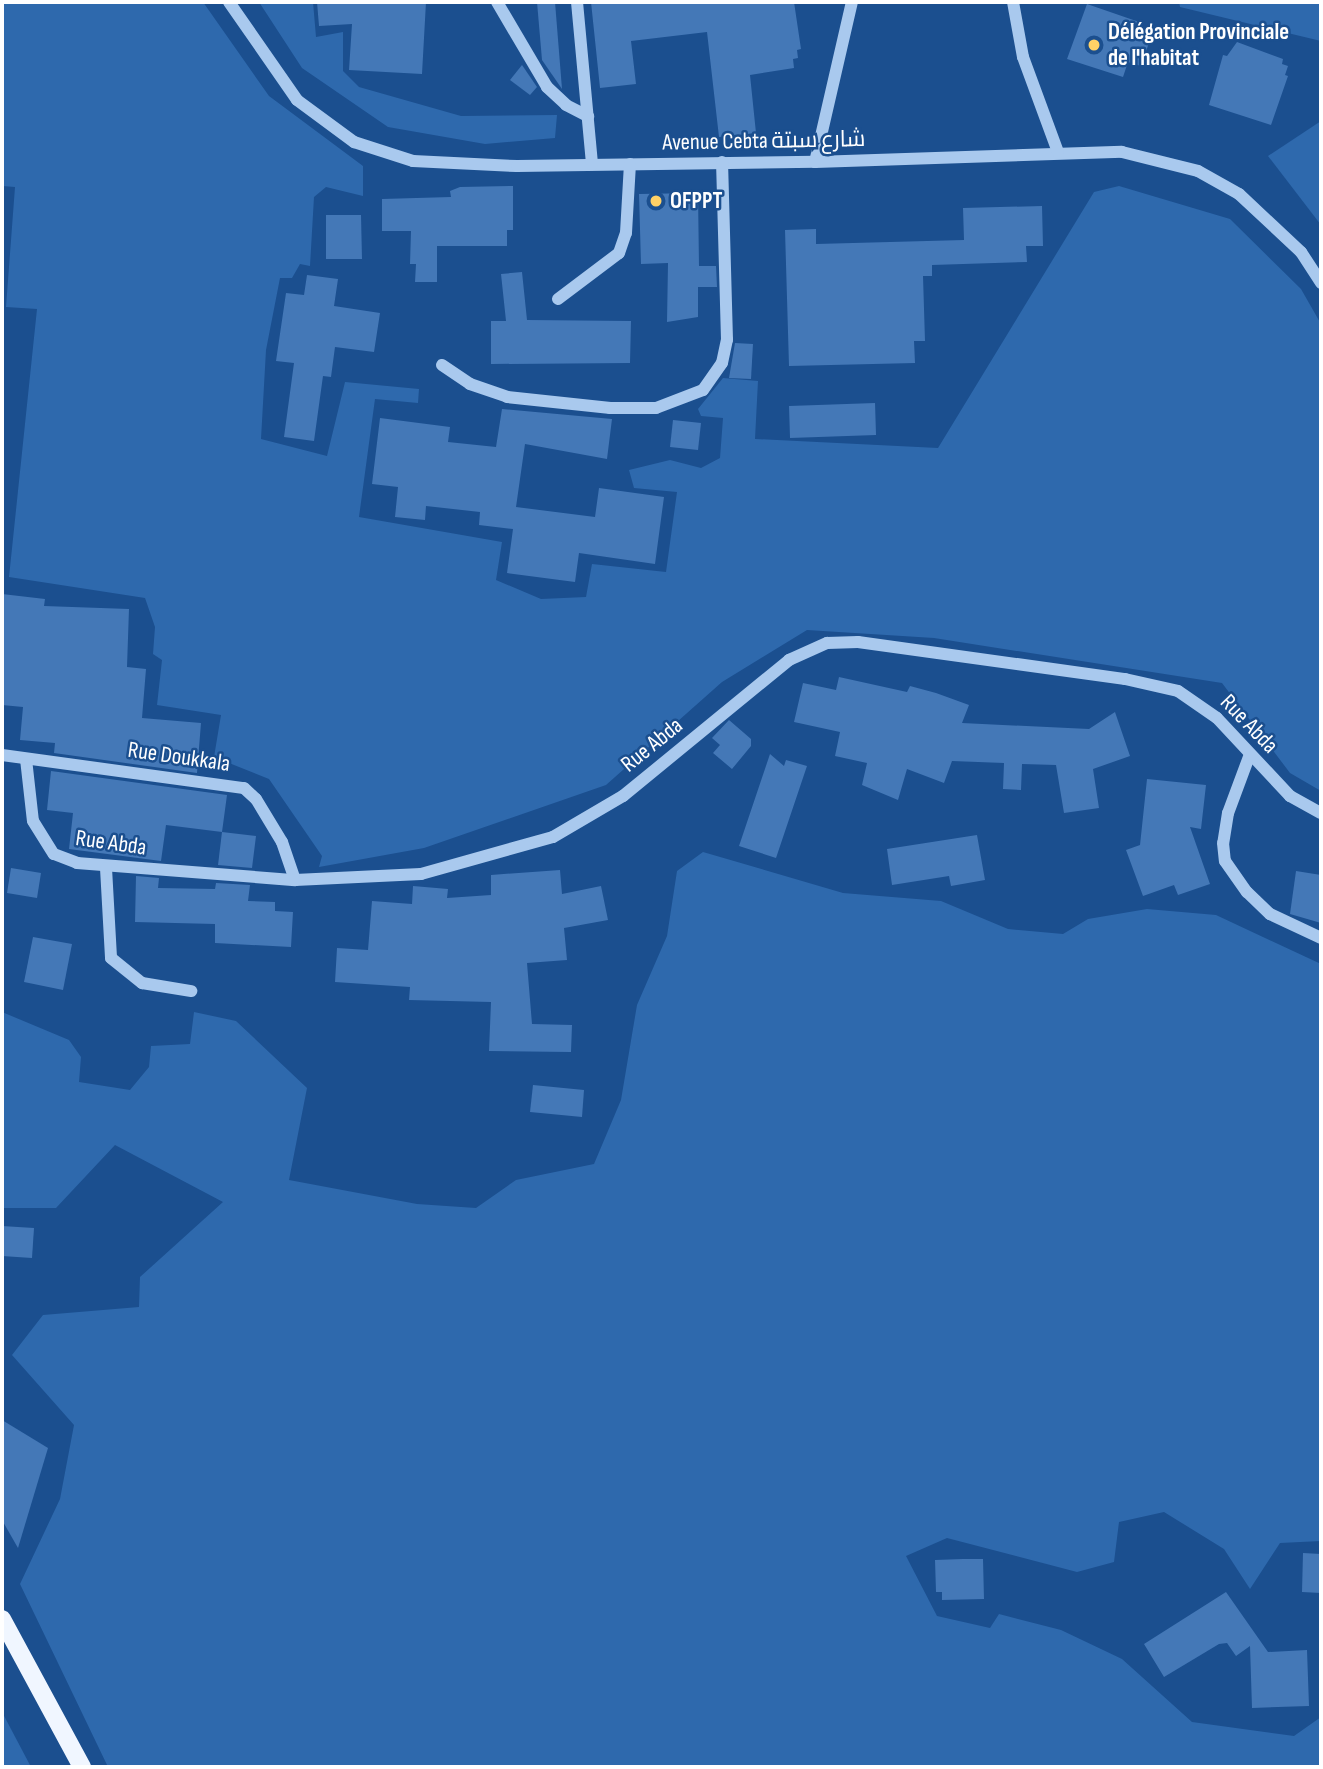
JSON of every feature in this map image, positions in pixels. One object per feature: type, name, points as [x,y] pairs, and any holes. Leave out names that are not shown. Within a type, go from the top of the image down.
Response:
[{"type":"main road","points":[[2,1619],[82,1767]]},
{"type":"street","name":"Avenue Cebta شارع سبتة","points":[[229,2],[282,84],[315,116],[354,142],[412,161],[592,164],[815,162],[1122,152],[1198,171],[1254,204],[1301,252],[1321,283]]},
{"type":"street","points":[[497,2],[547,87],[566,105],[588,116]]},
{"type":"street","points":[[577,2],[592,164]]},
{"type":"street","points":[[815,162],[852,2]]},
{"type":"street","points":[[1013,2],[1023,57],[1058,152]]},
{"type":"street","points":[[442,365],[492,393],[610,408],[664,406],[703,390],[722,363],[727,340],[722,162]]},
{"type":"street","points":[[558,299],[619,253],[626,233],[630,164]]},
{"type":"street","name":"Rue Abda","points":[[26,759],[30,810],[47,846],[61,858],[106,868],[295,880],[421,874],[552,837],[623,796],[774,670],[827,643],[871,643],[1153,684],[1196,701],[1290,796],[1321,813]]},
{"type":"street","points":[[1250,754],[1228,813],[1223,843],[1225,861],[1247,892],[1270,914],[1290,927],[1321,938]]},
{"type":"street","name":"Rue Doukkala","points":[[2,755],[244,788],[256,799],[282,842],[295,880]]},
{"type":"street","points":[[106,868],[111,958],[142,983],[191,990]]},
{"type":"shaded area","points":[[2,2],[203,2],[269,96],[363,166],[363,196],[326,187],[314,197],[310,266],[300,264],[292,278],[280,278],[266,350],[261,439],[327,456],[345,382],[419,389],[418,403],[375,399],[359,517],[502,542],[496,580],[541,599],[586,597],[592,564],[666,572],[677,492],[634,488],[629,470],[670,460],[701,468],[720,458],[723,418],[701,416],[698,409],[723,378],[758,381],[755,439],[938,448],[1094,192],[1119,186],[1230,219],[1301,289],[1321,324],[1321,791],[1290,773],[1222,683],[934,638],[807,630],[722,682],[606,785],[424,848],[319,867],[322,856],[269,779],[214,757],[221,715],[157,705],[162,660],[153,654],[155,627],[145,598],[9,577],[37,309],[6,307],[15,187],[2,186]]},
{"type":"shaded area","points":[[259,2],[313,2],[316,37],[343,32],[343,71],[359,87],[461,116],[557,115],[555,138],[485,144],[388,127],[302,68]]},
{"type":"shaded area","points":[[1179,2],[1321,2],[1321,41],[1180,7]]},
{"type":"shaded area","points":[[1321,121],[1321,225],[1268,156]]},
{"type":"shaded area","points":[[703,852],[843,893],[941,901],[1008,929],[1063,934],[1088,919],[1147,909],[1216,915],[1321,964],[1321,1541],[1280,1543],[1250,1589],[1224,1549],[1164,1512],[1119,1522],[1114,1562],[1077,1572],[947,1538],[906,1556],[937,1616],[990,1628],[999,1614],[1061,1630],[1122,1659],[1192,1722],[1294,1736],[1321,1717],[1321,1767],[108,1767],[20,1584],[60,1499],[74,1425],[12,1355],[43,1315],[139,1307],[140,1277],[223,1202],[115,1145],[56,1208],[2,1208],[2,1012],[69,1040],[81,1057],[79,1082],[130,1090],[149,1067],[151,1046],[190,1044],[194,1012],[236,1021],[307,1088],[289,1180],[417,1204],[476,1208],[516,1180],[594,1164],[621,1100],[637,1005],[667,936],[677,871]]},
{"type":"shaded area","points":[[2,1712],[31,1767],[2,1767]]},
{"type":"building","points":[[317,2],[426,2],[422,74],[349,70],[352,24],[319,26]]},
{"type":"building","points":[[537,2],[555,2],[562,89],[542,60]]},
{"type":"building","points":[[591,2],[794,2],[801,49],[797,50],[798,58],[793,59],[794,68],[750,75],[756,133],[719,137],[707,32],[631,41],[636,84],[600,88]]},
{"type":"building","points":[[1087,4],[1142,23],[1140,30],[1152,34],[1141,66],[1128,62],[1123,77],[1067,59]]},
{"type":"building","points":[[1237,42],[1283,59],[1282,64],[1288,66],[1285,75],[1288,76],[1271,125],[1209,105],[1223,55],[1227,56]]},
{"type":"building","points":[[522,65],[537,87],[530,95],[510,80]]},
{"type":"building","points":[[513,186],[513,230],[507,230],[507,246],[437,246],[437,282],[415,282],[416,264],[410,264],[411,231],[382,231],[382,199],[451,197],[450,191],[460,187]]},
{"type":"building","points":[[698,193],[699,266],[716,266],[717,287],[698,287],[698,317],[667,322],[668,263],[641,264],[639,194]]},
{"type":"building","points":[[1042,206],[1043,246],[1026,246],[1027,262],[932,265],[932,276],[923,276],[925,341],[914,341],[915,363],[789,366],[785,230],[816,229],[816,244],[964,240],[963,208]]},
{"type":"building","points":[[326,215],[361,215],[362,259],[326,259]]},
{"type":"building","points":[[522,272],[527,320],[631,321],[630,363],[491,364],[491,321],[506,321],[501,274]]},
{"type":"building","points":[[307,275],[338,279],[334,306],[380,313],[374,352],[335,347],[331,377],[323,376],[314,441],[284,437],[294,363],[276,361],[286,293],[304,295]]},
{"type":"building","points":[[735,343],[753,344],[751,379],[729,378]]},
{"type":"building","points":[[875,403],[876,435],[790,438],[789,406]]},
{"type":"building","points":[[502,409],[612,419],[607,459],[525,444],[516,507],[595,517],[599,488],[664,497],[655,564],[579,553],[575,582],[507,573],[513,529],[479,525],[480,512],[426,506],[425,520],[395,517],[398,487],[372,484],[380,418],[450,427],[448,442],[496,447]]},
{"type":"building","points":[[673,420],[701,423],[698,450],[670,447]]},
{"type":"building","points":[[2,594],[45,599],[44,606],[129,609],[127,667],[146,669],[142,718],[201,723],[197,773],[54,753],[55,743],[20,740],[23,707],[2,705]]},
{"type":"building","points":[[839,677],[907,692],[910,686],[969,705],[962,723],[1089,729],[1115,712],[1130,756],[1093,769],[1099,808],[1064,813],[1056,765],[1022,764],[1021,790],[1003,789],[1004,763],[952,761],[944,783],[907,769],[898,800],[862,785],[867,763],[835,756],[840,732],[794,722],[803,683],[836,690]]},
{"type":"building","points":[[729,720],[751,739],[751,746],[732,769],[713,753],[720,745],[712,738]]},
{"type":"building","points":[[770,754],[784,766],[786,760],[807,766],[776,858],[739,846]]},
{"type":"building","points":[[51,771],[227,795],[222,832],[166,825],[161,861],[69,849],[73,813],[47,810]]},
{"type":"building","points":[[1147,779],[1206,785],[1201,829],[1190,827],[1210,884],[1178,895],[1174,885],[1143,896],[1126,850],[1140,845]]},
{"type":"building","points":[[222,832],[256,836],[252,868],[218,865]]},
{"type":"building","points":[[977,835],[985,880],[951,886],[949,876],[892,885],[887,849]]},
{"type":"building","points":[[11,868],[41,873],[37,898],[7,893]]},
{"type":"building","points":[[560,870],[562,894],[601,886],[608,920],[564,928],[567,960],[527,963],[532,1024],[572,1025],[571,1052],[489,1051],[491,1002],[409,1000],[410,987],[335,982],[337,948],[368,950],[372,901],[412,904],[413,886],[448,889],[447,898],[491,895],[491,875]]},
{"type":"building","points":[[1296,871],[1321,875],[1321,923],[1290,914]]},
{"type":"building","points":[[136,876],[159,878],[158,888],[215,889],[216,883],[250,885],[248,901],[275,902],[275,911],[293,912],[291,947],[215,943],[215,924],[135,922]]},
{"type":"building","points":[[33,937],[72,944],[63,990],[24,982]]},
{"type":"building","points":[[533,1085],[584,1090],[582,1117],[530,1112]]},
{"type":"building","points":[[2,1226],[34,1228],[32,1258],[2,1256]]},
{"type":"building","points":[[2,1420],[48,1448],[18,1548],[2,1520]]},
{"type":"building","points":[[1303,1553],[1321,1554],[1321,1593],[1302,1592]]},
{"type":"building","points":[[983,1559],[984,1599],[942,1600],[942,1592],[936,1592],[935,1560]]},
{"type":"building","points":[[1226,1592],[1268,1652],[1307,1650],[1309,1706],[1252,1708],[1250,1646],[1236,1656],[1227,1643],[1219,1644],[1164,1677],[1144,1644]]},
{"type":"place","name":"Délégation Provinciale de l'habitat","points":[[1094,45]]},
{"type":"place","name":"OFPPT","points":[[656,201]]}]
